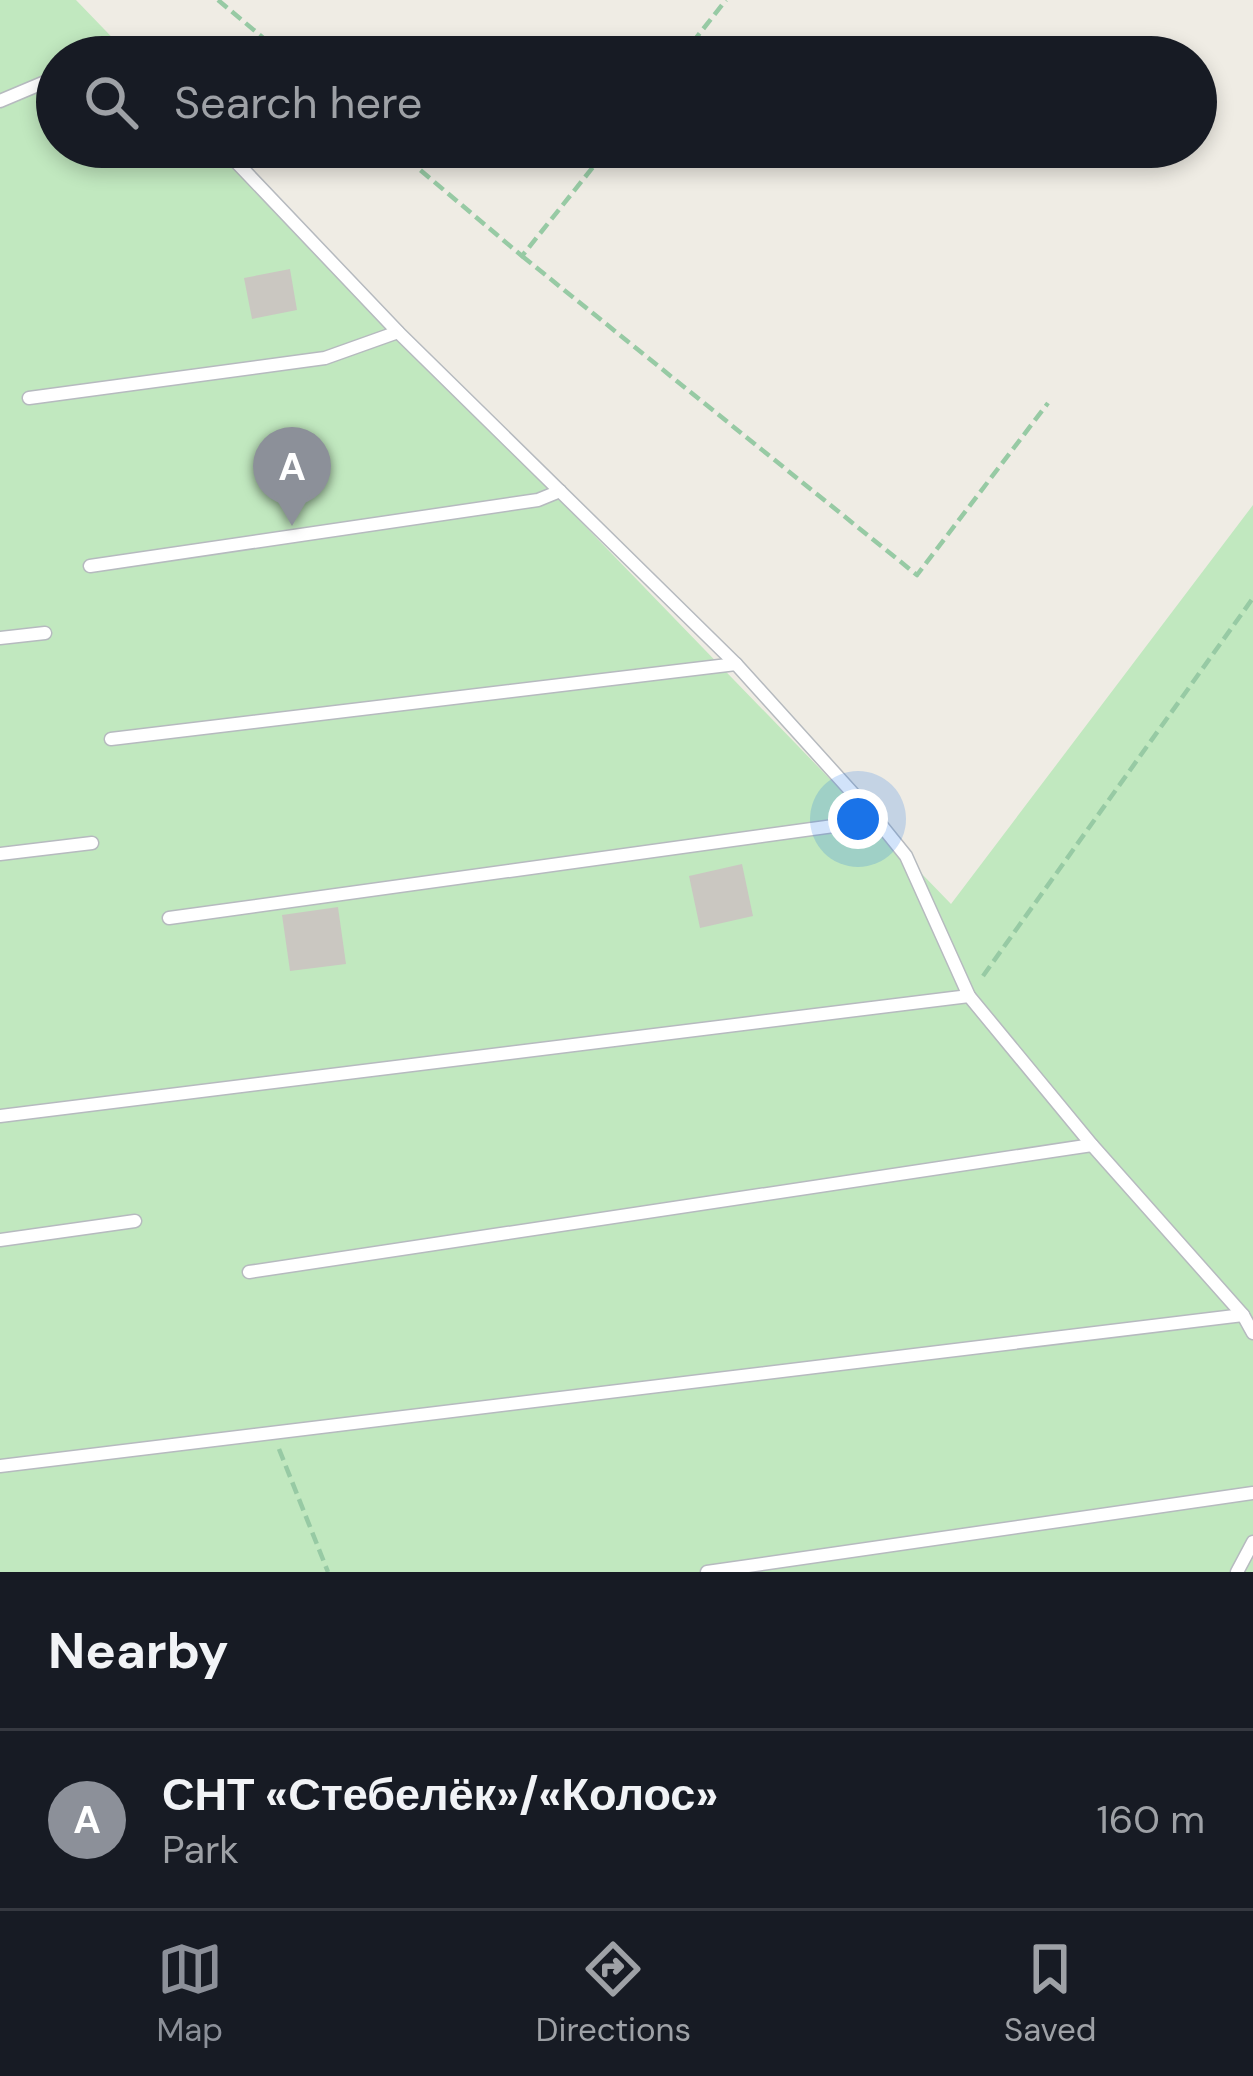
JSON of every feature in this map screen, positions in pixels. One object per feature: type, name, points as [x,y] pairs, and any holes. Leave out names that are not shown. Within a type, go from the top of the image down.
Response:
[{"type":"lane","points":[[0,101],[36,85]]},
{"type":"lane","points":[[242,168],[398,332],[736,664],[877,820],[906,856],[969,996],[1243,1315],[1253,1333]]},
{"type":"lane","points":[[29,398],[325,358],[398,332]]},
{"type":"lane","points":[[90,566],[538,500],[560,491]]},
{"type":"lane","points":[[0,638],[45,633]]},
{"type":"lane","points":[[111,739],[736,664]]},
{"type":"lane","points":[[169,918],[877,820]]},
{"type":"lane","points":[[0,854],[92,843]]},
{"type":"lane","points":[[0,1116],[969,996]]},
{"type":"lane","points":[[249,1272],[1093,1145]]},
{"type":"lane","points":[[0,1240],[135,1221]]},
{"type":"lane","points":[[0,1466],[1243,1315]]},
{"type":"lane","points":[[706,1572],[1253,1493]]},
{"type":"lane","points":[[1238,1572],[1253,1542]]},
{"type":"path","points":[[218,0],[261,36]]},
{"type":"path","points":[[698,36],[726,0]]},
{"type":"path","points":[[418,168],[917,575],[1048,403]]},
{"type":"path","points":[[522,256],[592,168]]},
{"type":"path","points":[[969,996],[1253,598]]},
{"type":"path","points":[[273,1434],[328,1572]]},
{"type":"green space","points":[[0,0],[76,0],[111,36],[36,36],[36,168],[238,168],[951,904],[1253,505],[1253,1572],[0,1572]]},
{"type":"building","points":[[290,269],[297,310],[252,319],[244,278]]},
{"type":"building","points":[[742,864],[753,916],[700,928],[689,876]]},
{"type":"building","points":[[338,907],[346,964],[290,971],[282,915]]},
{"type":"place","name":"СНТ «Стебелёк»/«Колос»","points":[[292,526]]}]
